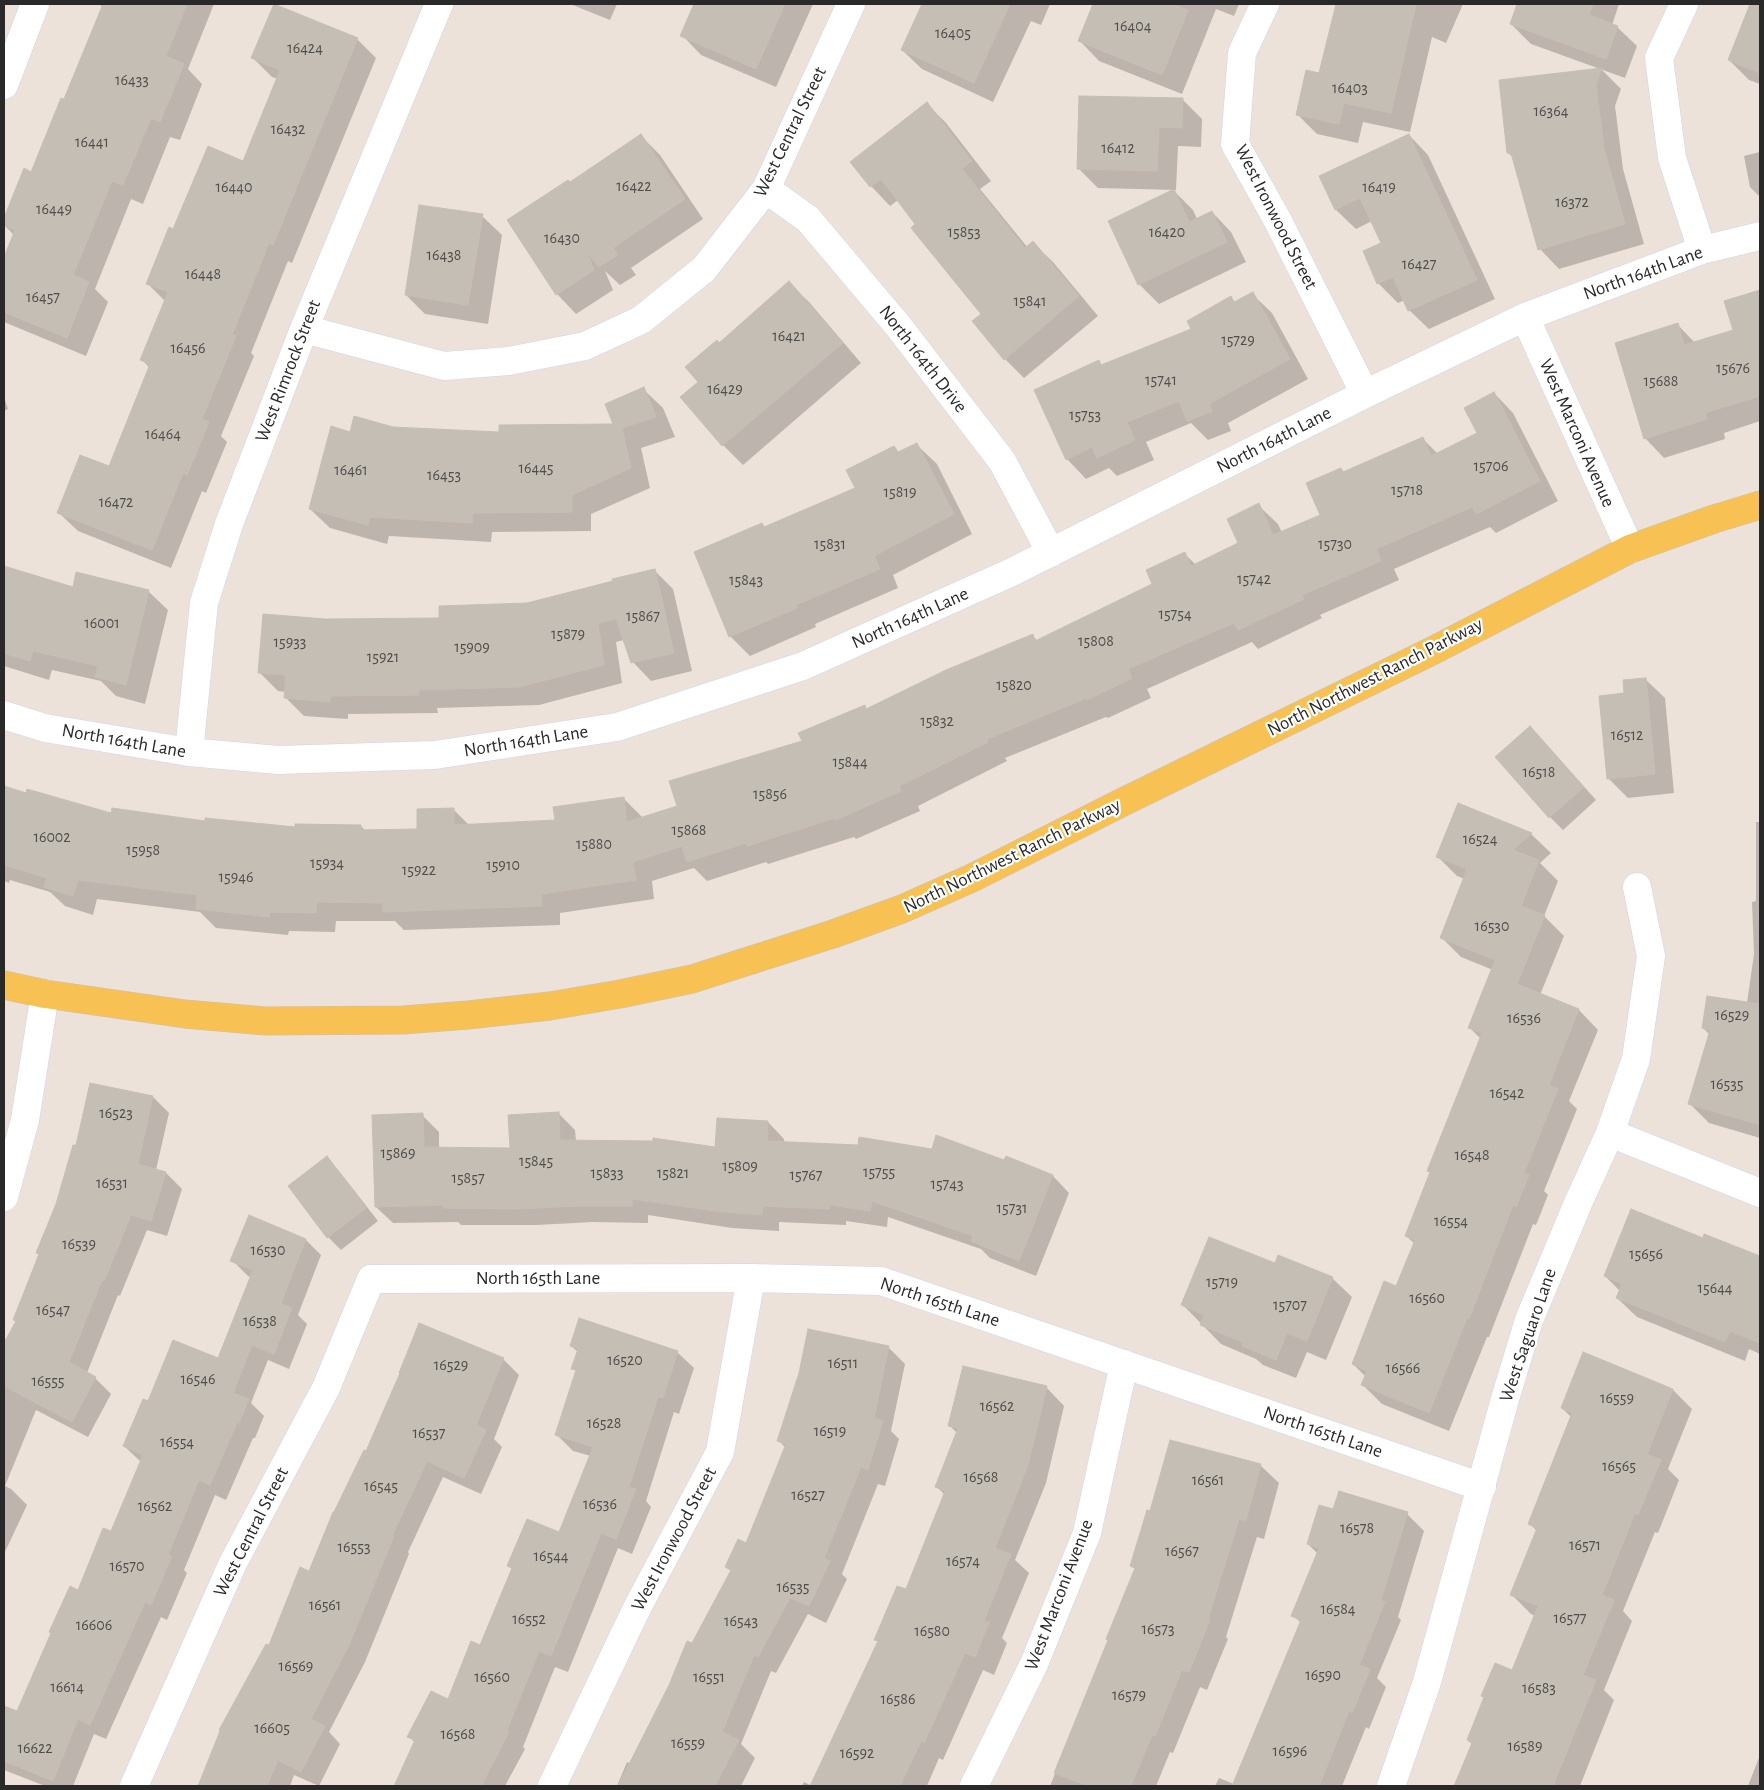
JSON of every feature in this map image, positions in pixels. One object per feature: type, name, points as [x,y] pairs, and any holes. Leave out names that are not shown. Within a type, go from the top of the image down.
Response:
[{"type":"main road","name":"North Northwest Ranch Parkway","points":[[4,985],[45,994],[185,1014],[265,1021],[403,1020],[468,1016],[550,1006],[620,994],[692,978],[833,934],[902,909],[972,878],[1430,652],[1630,549],[1760,505]]},
{"type":"street","points":[[4,85],[35,4]]},
{"type":"street","name":"West Central Street","points":[[304,329],[444,366],[509,361],[585,346],[641,320],[704,269],[766,189],[852,4]]},
{"type":"street","name":"West Ironwood Street","points":[[1265,4],[1242,53],[1235,144],[1278,221],[1365,394]]},
{"type":"street","points":[[1684,4],[1659,58],[1672,158],[1702,250]]},
{"type":"street","name":"West Rimrock Street","points":[[189,752],[204,603],[229,524],[429,7]]},
{"type":"street","name":"North 164th Drive","points":[[766,189],[808,219],[899,327],[1002,461],[1051,553]]},
{"type":"street","name":"North 164th Lane","points":[[4,715],[45,728],[189,752],[278,760],[435,755],[617,726],[803,666],[1012,572],[1365,394],[1525,316],[1702,250],[1760,236]]},
{"type":"street","name":"West Marconi Avenue","points":[[1525,316],[1630,549]]},
{"type":"street","name":"West Saguaro Lane","points":[[1391,1786],[1428,1682],[1505,1399],[1529,1320],[1610,1133],[1636,1059],[1651,956],[1637,886]]},
{"type":"street","points":[[4,1196],[25,1120],[45,994]]},
{"type":"street","points":[[1610,1133],[1760,1193]]},
{"type":"street","name":"West Ironwood Street","points":[[552,1786],[637,1608],[720,1452],[751,1278]]},
{"type":"street","name":"North 165th Lane","points":[[370,1279],[751,1278],[881,1281],[1482,1486]]},
{"type":"street","name":"West Central Street","points":[[134,1786],[233,1563],[326,1388],[370,1279]]},
{"type":"street","name":"West Marconi Avenue","points":[[974,1786],[1034,1664],[1087,1533],[1124,1364]]},
{"type":"building","points":[[103,4],[187,4],[166,56],[184,64],[160,122],[151,118],[123,185],[112,181],[73,275],[89,282],[67,338],[4,312],[4,257],[15,230],[4,225],[4,218],[24,168],[31,172],[61,98],[64,99]]},
{"type":"building","points":[[274,4],[358,38],[273,245],[269,243],[232,335],[236,336],[202,419],[209,422],[187,475],[183,473],[152,550],[57,513],[80,455],[109,466],[150,364],[140,360],[168,292],[146,284],[169,227],[173,229],[208,146],[243,161],[280,70],[251,58]]},
{"type":"building","points":[[694,4],[785,4],[756,69],[680,36]]},
{"type":"building","points":[[922,4],[1010,4],[974,83],[901,50]]},
{"type":"building","points":[[1093,4],[1172,4],[1188,10],[1162,75],[1078,41]]},
{"type":"building","points":[[1336,4],[1416,4],[1391,113],[1344,103],[1339,124],[1296,115],[1306,70],[1319,73]]},
{"type":"building","points":[[1517,4],[1593,4],[1589,15],[1618,26],[1606,59],[1510,24]]},
{"type":"building","points":[[1750,4],[1760,4],[1760,73],[1728,60]]},
{"type":"building","points":[[1602,68],[1596,85],[1604,148],[1625,224],[1538,250],[1511,153],[1507,153],[1499,80]]},
{"type":"building","points":[[1079,96],[1183,98],[1182,128],[1159,127],[1157,171],[1077,169]]},
{"type":"building","points":[[927,102],[972,161],[962,169],[1025,248],[1033,241],[1079,296],[1004,360],[972,321],[981,314],[911,228],[915,224],[881,179],[870,187],[850,162]]},
{"type":"building","points":[[641,134],[685,199],[613,248],[618,255],[599,267],[587,252],[594,270],[556,295],[507,220],[568,180],[570,182]]},
{"type":"building","points":[[1409,134],[1477,280],[1408,311],[1393,277],[1377,284],[1363,251],[1381,243],[1360,198],[1335,210],[1319,176]]},
{"type":"building","points":[[1174,189],[1189,222],[1212,211],[1227,242],[1138,285],[1108,221]]},
{"type":"building","points":[[419,205],[483,214],[468,305],[405,295]]},
{"type":"building","points":[[789,281],[843,343],[722,446],[680,397],[698,382],[685,367],[717,340],[719,343]]},
{"type":"building","points":[[1760,290],[1760,396],[1705,413],[1707,419],[1644,439],[1615,343],[1678,323],[1684,345],[1733,330],[1724,301]]},
{"type":"building","points":[[1253,292],[1290,359],[1209,404],[1212,411],[1187,421],[1179,401],[1127,422],[1135,440],[1097,458],[1092,447],[1066,460],[1034,390],[1099,360],[1101,365],[1191,329],[1187,321],[1231,296],[1234,302]]},
{"type":"building","points":[[644,387],[656,417],[622,428],[631,468],[572,495],[572,512],[473,513],[472,523],[370,517],[368,525],[309,509],[331,426],[350,432],[354,416],[393,427],[499,432],[499,425],[613,424],[605,404]]},
{"type":"building","points":[[1494,392],[1540,481],[1476,514],[1472,507],[1376,549],[1381,561],[1302,595],[1304,599],[1238,630],[1234,623],[1128,669],[1132,678],[1087,700],[1087,698],[987,739],[988,742],[899,786],[901,791],[836,820],[835,818],[747,846],[746,843],[687,862],[682,846],[633,862],[636,880],[541,894],[542,906],[383,912],[383,903],[317,902],[316,913],[270,912],[269,917],[196,909],[197,895],[78,880],[73,896],[44,887],[47,878],[4,865],[4,786],[26,793],[27,789],[111,813],[112,808],[205,821],[205,818],[295,827],[295,824],[361,825],[361,830],[417,829],[417,809],[454,808],[454,825],[555,820],[553,807],[624,797],[627,822],[677,806],[669,781],[802,741],[798,733],[865,705],[866,709],[946,670],[1033,634],[1035,641],[1152,584],[1146,570],[1185,552],[1191,566],[1238,543],[1227,519],[1259,503],[1273,535],[1320,515],[1306,483],[1341,468],[1343,472],[1423,437],[1431,456],[1477,433],[1464,408]]},
{"type":"building","points":[[917,443],[954,514],[874,556],[880,569],[796,605],[797,608],[729,637],[694,552],[762,523],[764,527],[855,488],[846,470],[894,446],[898,452]]},
{"type":"building","points":[[4,566],[73,587],[76,572],[149,590],[126,685],[95,677],[98,666],[33,651],[30,661],[4,653]]},
{"type":"building","points":[[655,569],[674,653],[631,663],[616,619],[598,623],[604,665],[519,687],[419,690],[419,695],[330,696],[330,702],[284,698],[286,675],[258,673],[263,614],[325,619],[439,618],[439,606],[527,603]]},
{"type":"building","points":[[1646,678],[1655,774],[1607,779],[1599,696],[1624,693],[1623,680]]},
{"type":"building","points":[[1530,726],[1584,787],[1549,818],[1495,757]]},
{"type":"building","points":[[1458,803],[1532,833],[1513,850],[1539,860],[1521,906],[1545,915],[1517,984],[1579,1009],[1549,1085],[1558,1089],[1524,1173],[1529,1175],[1516,1207],[1513,1205],[1469,1319],[1467,1318],[1429,1413],[1361,1385],[1367,1371],[1352,1364],[1384,1281],[1396,1286],[1415,1240],[1405,1236],[1430,1172],[1427,1171],[1482,1033],[1468,1028],[1495,960],[1440,938],[1467,869],[1436,857]]},
{"type":"building","points":[[1707,996],[1760,1004],[1760,1125],[1688,1104],[1710,1030],[1702,1028]]},
{"type":"building","points":[[90,1083],[153,1096],[138,1164],[166,1172],[151,1221],[131,1215],[69,1362],[96,1377],[72,1422],[4,1386],[4,1343],[16,1321],[13,1320],[39,1254],[36,1253],[56,1204],[73,1145],[76,1145]]},
{"type":"building","points":[[559,1112],[560,1140],[653,1141],[653,1138],[715,1147],[717,1118],[768,1121],[767,1141],[858,1145],[859,1137],[932,1149],[936,1135],[1004,1160],[1006,1156],[1053,1175],[1019,1261],[971,1241],[973,1236],[872,1201],[870,1211],[830,1205],[830,1209],[763,1206],[762,1215],[715,1211],[632,1199],[632,1206],[519,1209],[443,1208],[443,1205],[375,1207],[372,1115],[423,1113],[424,1147],[510,1148],[508,1115]]},
{"type":"building","points":[[327,1156],[366,1208],[327,1238],[288,1186]]},
{"type":"building","points":[[1631,1209],[1703,1238],[1704,1234],[1760,1256],[1760,1343],[1730,1331],[1725,1342],[1616,1298],[1622,1284],[1604,1276]]},
{"type":"building","points":[[249,1215],[306,1239],[281,1303],[292,1308],[274,1354],[252,1345],[233,1393],[249,1399],[239,1423],[237,1423],[210,1485],[199,1480],[168,1555],[172,1556],[151,1605],[145,1602],[90,1725],[78,1719],[53,1781],[4,1761],[4,1706],[17,1711],[70,1586],[78,1590],[103,1528],[111,1531],[143,1455],[123,1446],[143,1399],[148,1401],[173,1340],[218,1358],[253,1270],[230,1261]]},
{"type":"building","points":[[1209,1237],[1275,1263],[1278,1255],[1333,1277],[1307,1341],[1287,1333],[1276,1360],[1242,1346],[1243,1342],[1200,1325],[1204,1315],[1181,1305]]},
{"type":"building","points":[[579,1318],[678,1351],[663,1398],[658,1397],[629,1487],[636,1489],[616,1539],[601,1533],[551,1656],[539,1651],[507,1730],[509,1732],[481,1786],[394,1786],[415,1740],[407,1737],[431,1691],[448,1699],[471,1641],[480,1645],[512,1568],[507,1566],[527,1519],[559,1532],[593,1447],[555,1435],[576,1370],[571,1369],[578,1349],[570,1346]]},
{"type":"building","points":[[419,1323],[504,1358],[476,1425],[486,1430],[464,1478],[427,1461],[392,1536],[394,1536],[349,1645],[311,1719],[325,1726],[301,1772],[278,1760],[267,1786],[198,1786],[219,1730],[266,1644],[269,1645],[300,1567],[309,1571],[333,1512],[364,1450],[366,1451],[400,1373]]},
{"type":"building","points":[[808,1329],[889,1346],[874,1418],[883,1421],[868,1470],[861,1467],[824,1558],[830,1561],[809,1606],[790,1598],[758,1657],[754,1655],[722,1732],[739,1740],[715,1786],[618,1786],[669,1685],[687,1641],[692,1643],[731,1570],[725,1567],[738,1539],[746,1543],[786,1444],[777,1441],[799,1373]]},
{"type":"building","points":[[1583,1352],[1673,1389],[1647,1454],[1661,1460],[1638,1515],[1635,1513],[1602,1595],[1614,1600],[1583,1675],[1596,1680],[1553,1786],[1454,1786],[1472,1743],[1467,1740],[1484,1697],[1481,1696],[1495,1663],[1512,1670],[1538,1606],[1510,1595],[1537,1528],[1528,1524],[1572,1413],[1561,1408]]},
{"type":"building","points":[[963,1366],[1047,1386],[1028,1465],[995,1548],[1011,1554],[984,1621],[989,1623],[975,1657],[965,1653],[924,1743],[921,1741],[900,1786],[810,1786],[878,1641],[874,1640],[897,1586],[906,1589],[945,1491],[935,1487],[958,1428],[948,1426]]},
{"type":"building","points":[[1170,1440],[1261,1464],[1246,1521],[1239,1519],[1208,1619],[1210,1620],[1189,1672],[1182,1670],[1155,1736],[1152,1735],[1131,1786],[1088,1786],[1054,1773],[1135,1568],[1130,1566],[1147,1510],[1150,1511]]},
{"type":"building","points":[[1339,1491],[1408,1512],[1381,1600],[1385,1602],[1359,1665],[1370,1669],[1352,1713],[1349,1711],[1319,1786],[1232,1786],[1301,1620],[1291,1616],[1319,1548],[1307,1544],[1319,1505],[1333,1509]]}]
